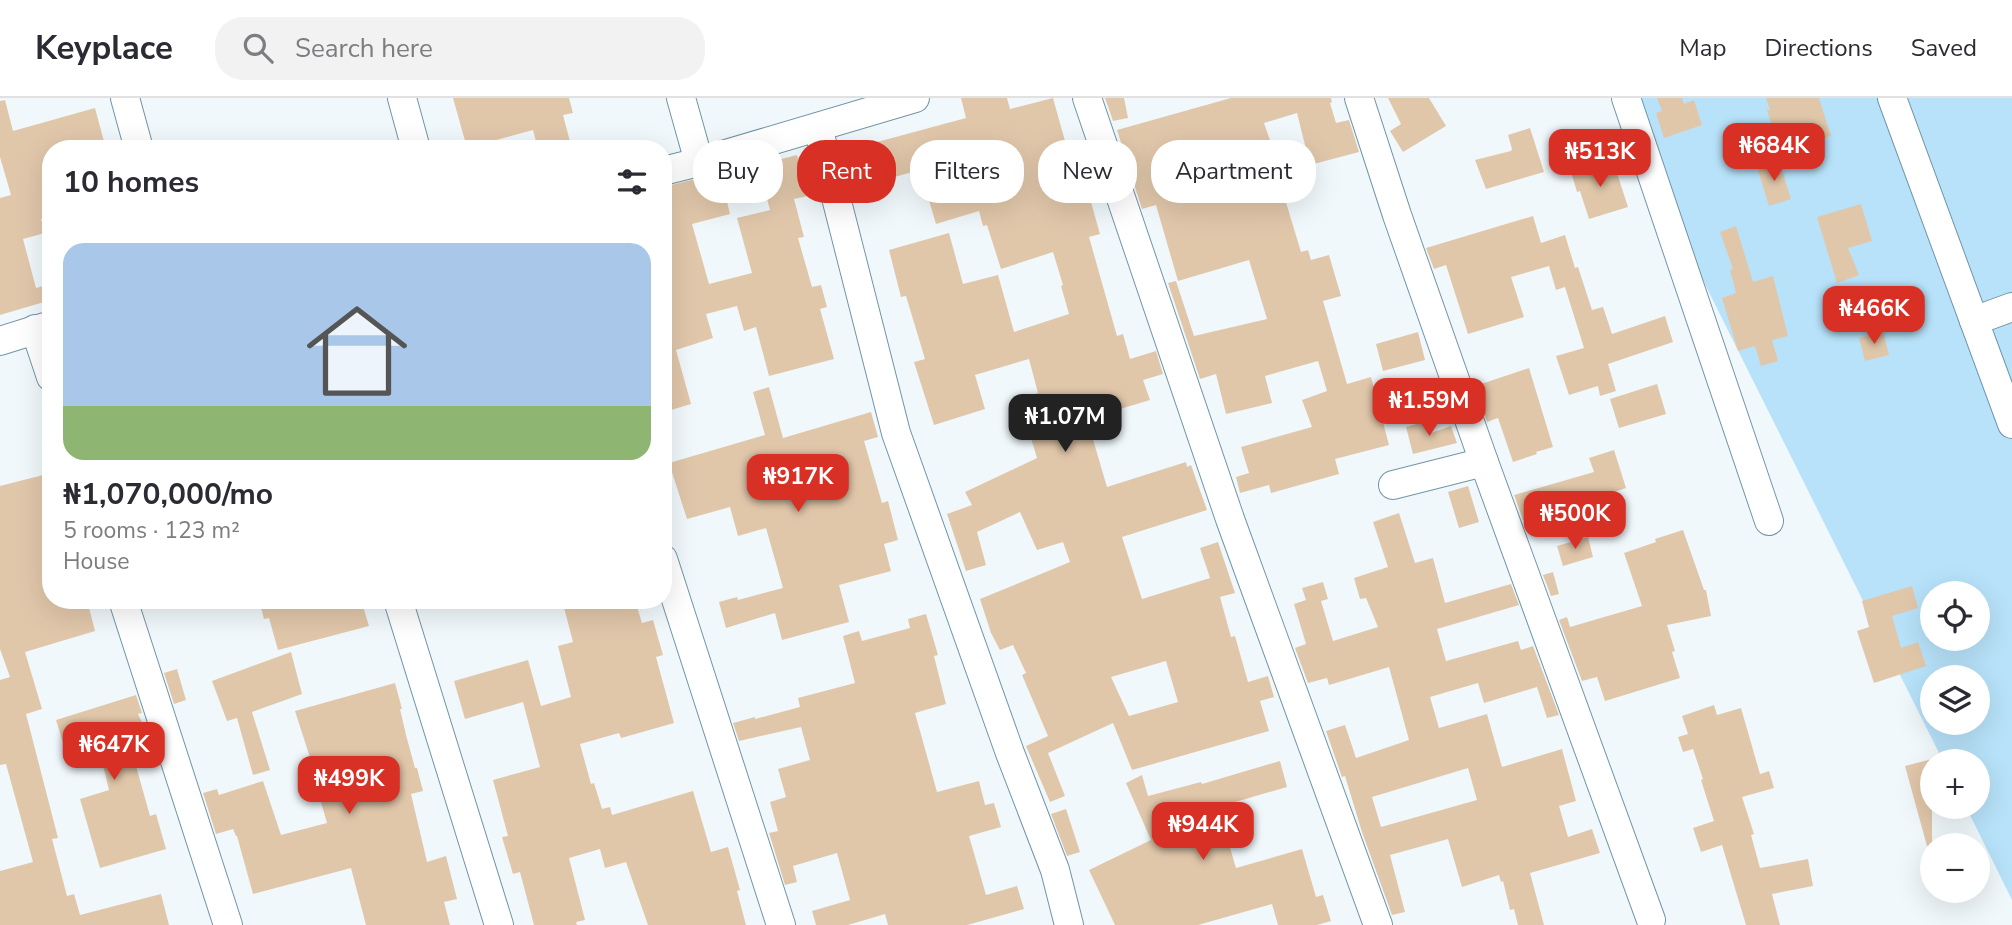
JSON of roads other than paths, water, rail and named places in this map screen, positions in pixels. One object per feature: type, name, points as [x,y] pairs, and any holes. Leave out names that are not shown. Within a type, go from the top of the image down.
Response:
[{"type":"street","points":[[125,98],[137,140]]},
{"type":"street","points":[[402,98],[414,140]]},
{"type":"street","points":[[681,98],[693,141]]},
{"type":"street","points":[[775,140],[915,98]]},
{"type":"street","points":[[1087,98],[1230,519],[1378,925]]},
{"type":"street","points":[[1359,98],[1396,215],[1651,920]]},
{"type":"street","points":[[1626,98],[1769,521]]},
{"type":"street","points":[[1892,98],[2012,424]]},
{"type":"street","points":[[818,127],[896,433],[1010,753],[1055,870],[1069,925]]},
{"type":"street","points":[[672,169],[693,164]]},
{"type":"street","points":[[1974,321],[2012,307]]},
{"type":"street","points":[[0,341],[42,327]]},
{"type":"street","points":[[1393,485],[1484,462]]},
{"type":"street","points":[[672,586],[780,925]]},
{"type":"street","points":[[126,609],[228,925]]},
{"type":"street","points":[[401,609],[499,925]]}]
